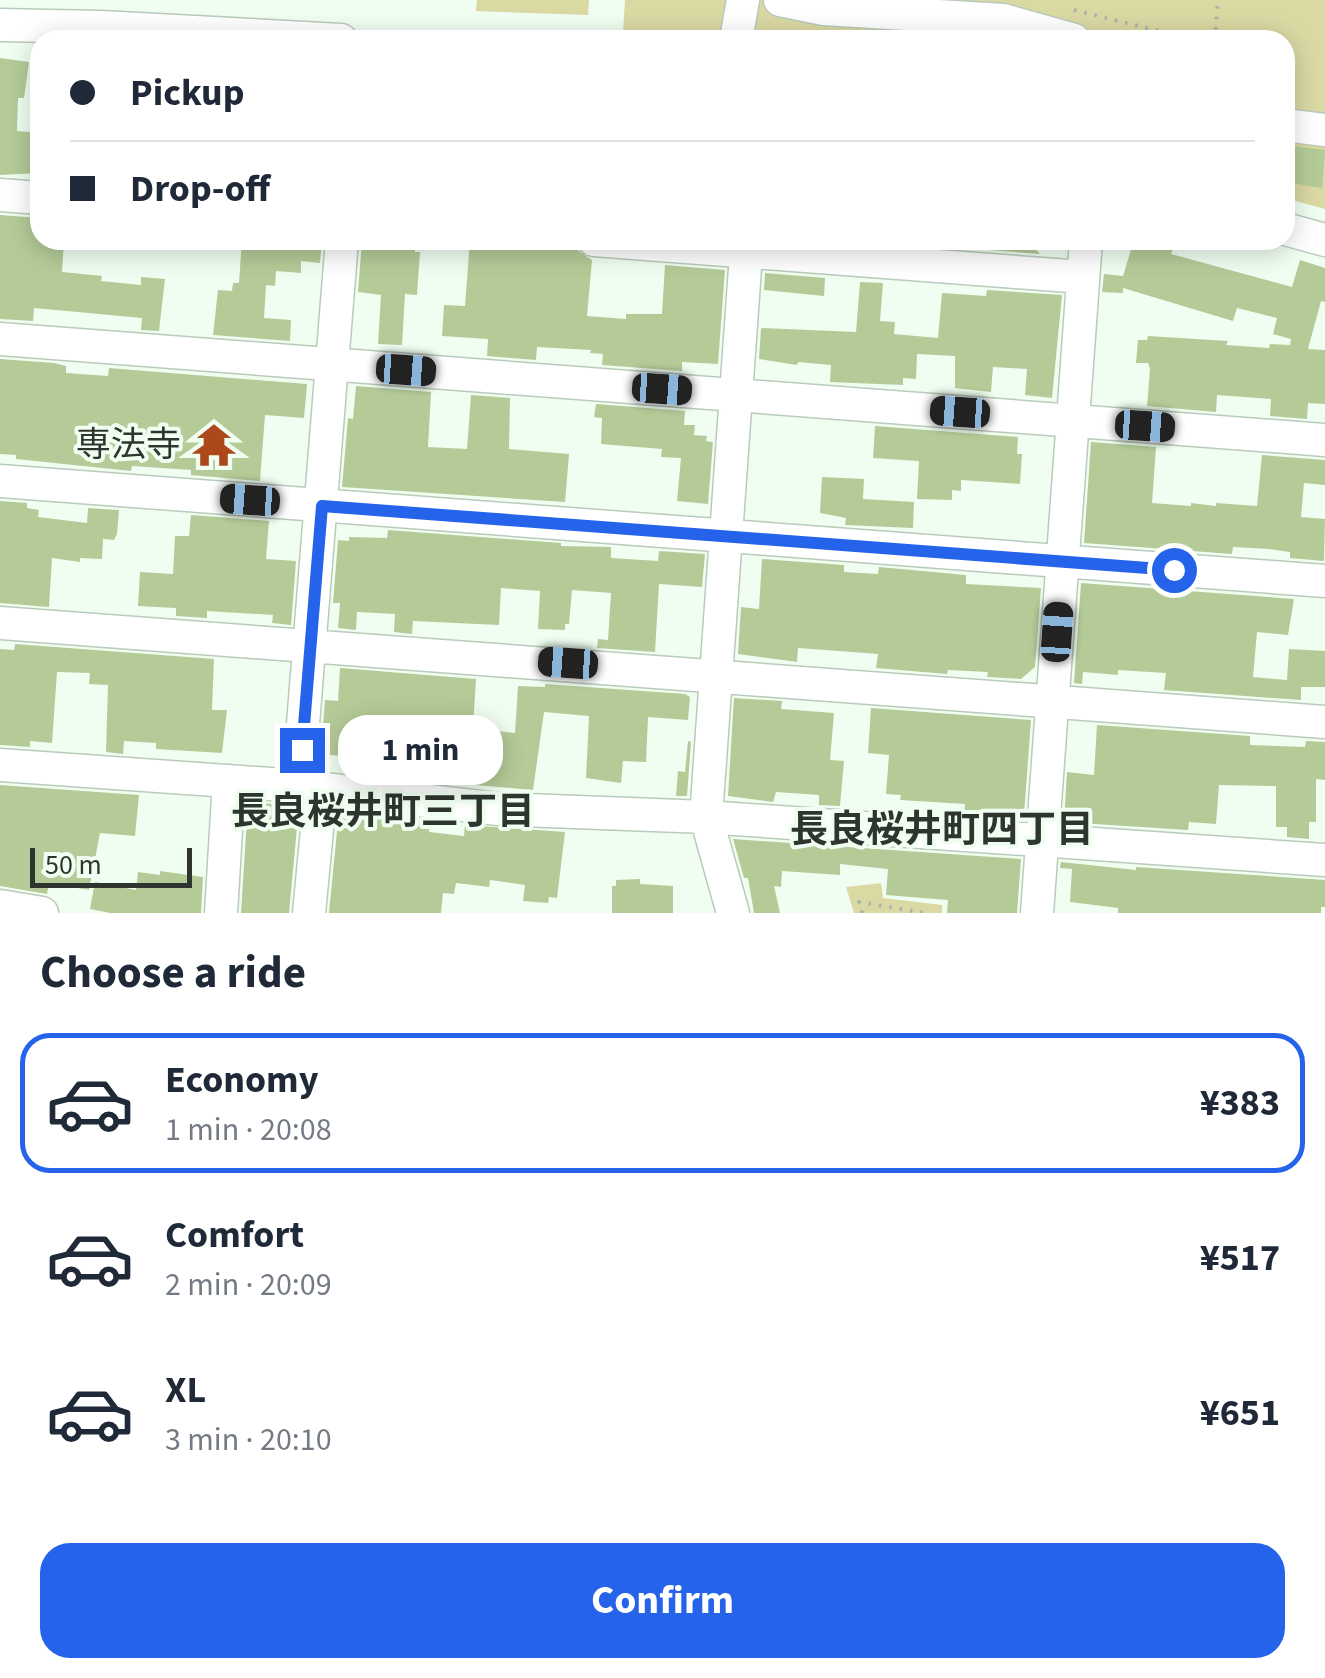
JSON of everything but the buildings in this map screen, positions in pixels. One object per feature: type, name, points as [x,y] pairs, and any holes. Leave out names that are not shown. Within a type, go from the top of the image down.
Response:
[{"type":"street","points":[[738,30],[743,0]]},
{"type":"street","points":[[780,0],[1072,24]]},
{"type":"street","points":[[0,25],[169,30]]},
{"type":"street","points":[[1295,127],[1325,130]]},
{"type":"street","points":[[0,195],[30,197]]},
{"type":"street","points":[[1295,232],[1325,240]]},
{"type":"street","points":[[308,913],[311,644],[341,250]]},
{"type":"street","points":[[732,913],[706,817],[746,250]]},
{"type":"street","points":[[789,250],[1083,277]]},
{"type":"street","points":[[1036,913],[1085,250]]},
{"type":"street","points":[[0,339],[1325,440]]},
{"type":"street","points":[[0,481],[1325,581]]},
{"type":"street","points":[[0,623],[1325,722]]},
{"type":"street","points":[[0,765],[310,787],[498,809],[706,817],[1325,860]]},
{"type":"street","points":[[220,913],[230,781]]},
{"type":"street","points":[[0,906],[42,913]]},
{"type":"path","points":[[1216,30],[1218,0]]},
{"type":"path","points":[[1072,24],[1118,30]]},
{"type":"path","points":[[862,913],[859,902],[925,913]]},
{"type":"shaded area","points":[[477,0],[589,0],[588,15],[476,11]]},
{"type":"shaded area","points":[[625,0],[1325,0],[1325,209],[1295,201],[1295,30],[623,30]]},
{"type":"shaded area","points":[[881,883],[883,898],[942,905],[942,913],[854,913],[846,887]]},
{"type":"place","name":"専法寺","points":[[214,445]]},
{"type":"district","name":"長良桜井町三丁目","points":[[383,812]]},
{"type":"district","name":"長良桜井町四丁目","points":[[942,830]]},
{"type":"route","points":[[302,750],[322,506],[1174,570]]}]
